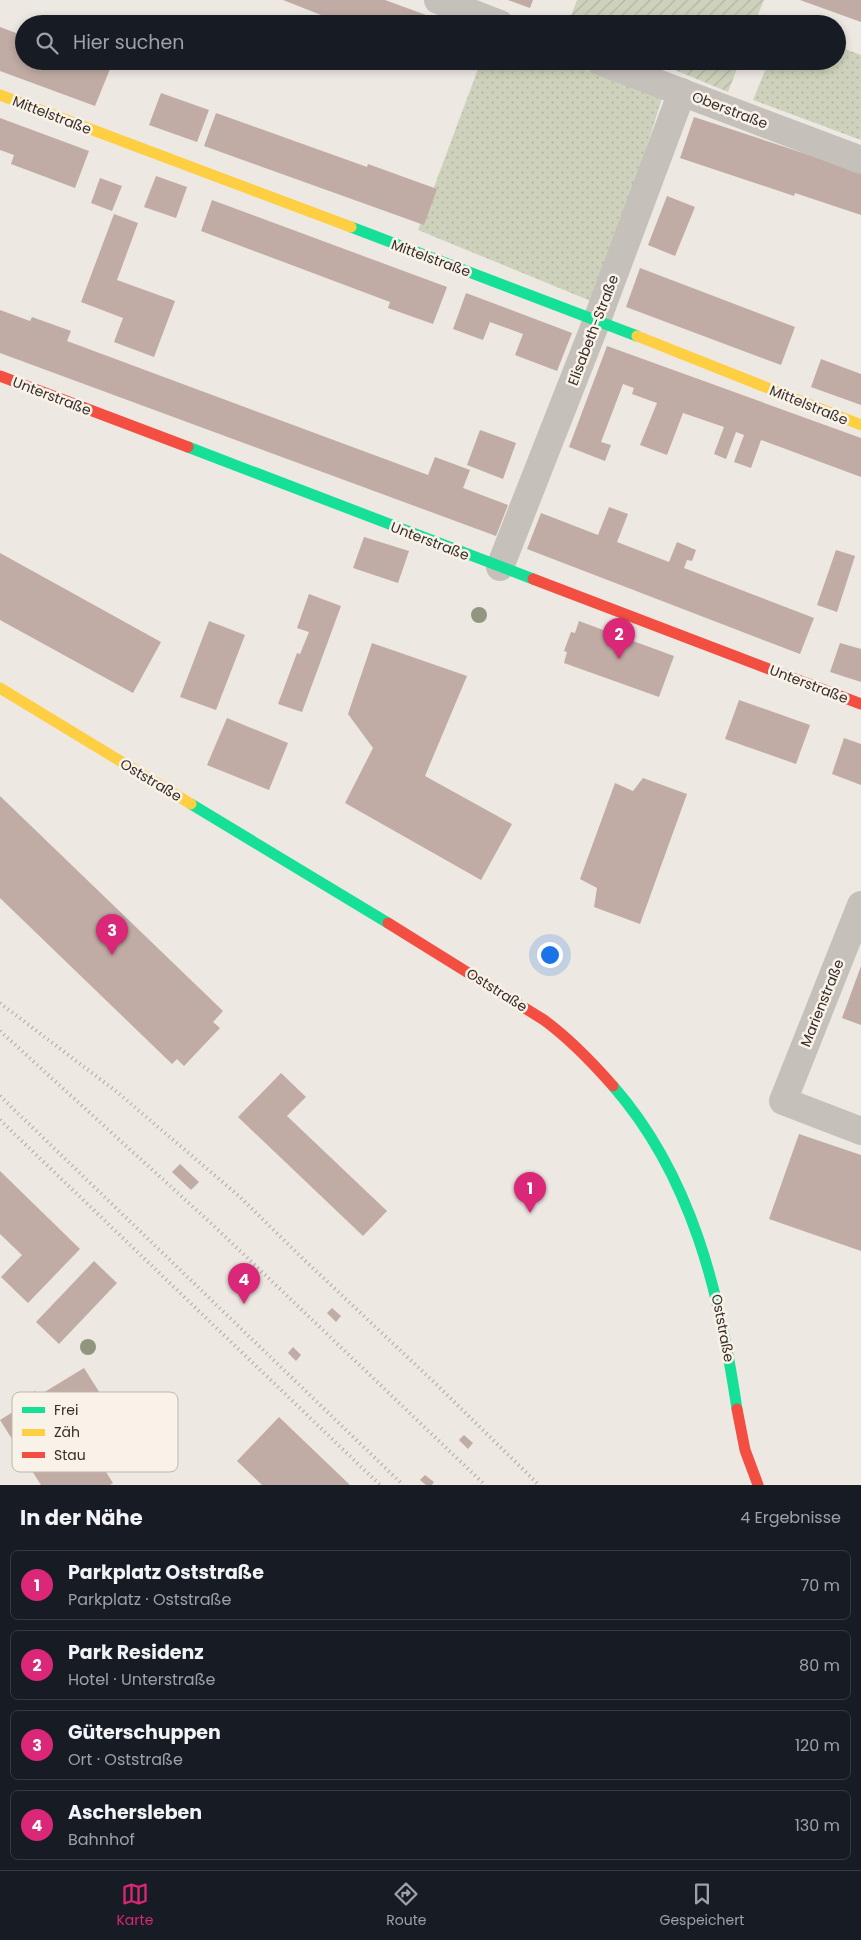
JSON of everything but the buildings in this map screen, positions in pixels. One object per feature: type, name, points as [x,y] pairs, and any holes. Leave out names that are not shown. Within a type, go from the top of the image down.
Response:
[{"type":"street","points":[[438,0],[477,15]]},
{"type":"street","name":"Oberstraße","points":[[623,70],[861,160]]},
{"type":"street","name":"Elisabeth-Straße","points":[[500,567],[597,320],[682,92]]},
{"type":"street","name":"Mittelstraße","points":[[0,96],[597,320],[861,425]]},
{"type":"street","name":"Unterstraße","points":[[0,376],[861,704]]},
{"type":"street","name":"Oststraße","points":[[0,688],[533,1012],[559,1032],[607,1078],[636,1114],[678,1184],[708,1260],[727,1341],[742,1443],[758,1485]]},
{"type":"street","name":"Marienstraße","points":[[861,905],[783,1102],[861,1131]]},
{"type":"green space","points":[[577,0],[764,0],[758,15],[571,15]]},
{"type":"green space","points":[[846,49],[861,55],[861,140],[753,100],[765,70],[846,70]]},
{"type":"green space","points":[[478,70],[586,70],[662,98],[598,304],[418,230]]},
{"type":"green space","points":[[675,70],[737,70],[728,92]]},
{"type":"railway","points":[[0,1003],[117,1092],[240,1197],[539,1485]]},
{"type":"railway","points":[[0,1031],[214,1226],[485,1485]]},
{"type":"railway","points":[[0,1096],[403,1485]]},
{"type":"railway","points":[[0,1120],[380,1485]]},
{"type":"traffic: fast","points":[[351,227],[637,336]]},
{"type":"traffic: fast","points":[[188,447],[533,579]]},
{"type":"traffic: fast","points":[[191,804],[388,923]]},
{"type":"traffic: fast","points":[[613,1086],[640,1121],[663,1158],[682,1197],[698,1238],[722,1323],[737,1409]]},
{"type":"traffic: slow","points":[[0,95],[351,227]]},
{"type":"traffic: slow","points":[[637,336],[861,425]]},
{"type":"traffic: slow","points":[[0,688],[191,804]]},
{"type":"traffic: jam","points":[[0,376],[188,447]]},
{"type":"traffic: jam","points":[[533,579],[861,704]]},
{"type":"traffic: jam","points":[[388,923],[544,1020],[580,1051],[613,1086]]},
{"type":"traffic: jam","points":[[737,1409],[745,1450],[758,1485]]},
{"type":"place","name":"Park Residenz","points":[[619,659]]},
{"type":"place","name":"Güterschuppen","points":[[112,955]]},
{"type":"place","name":"Parkplatz Oststraße","points":[[530,1213]]},
{"type":"place","name":"Aschersleben","points":[[244,1304]]}]
